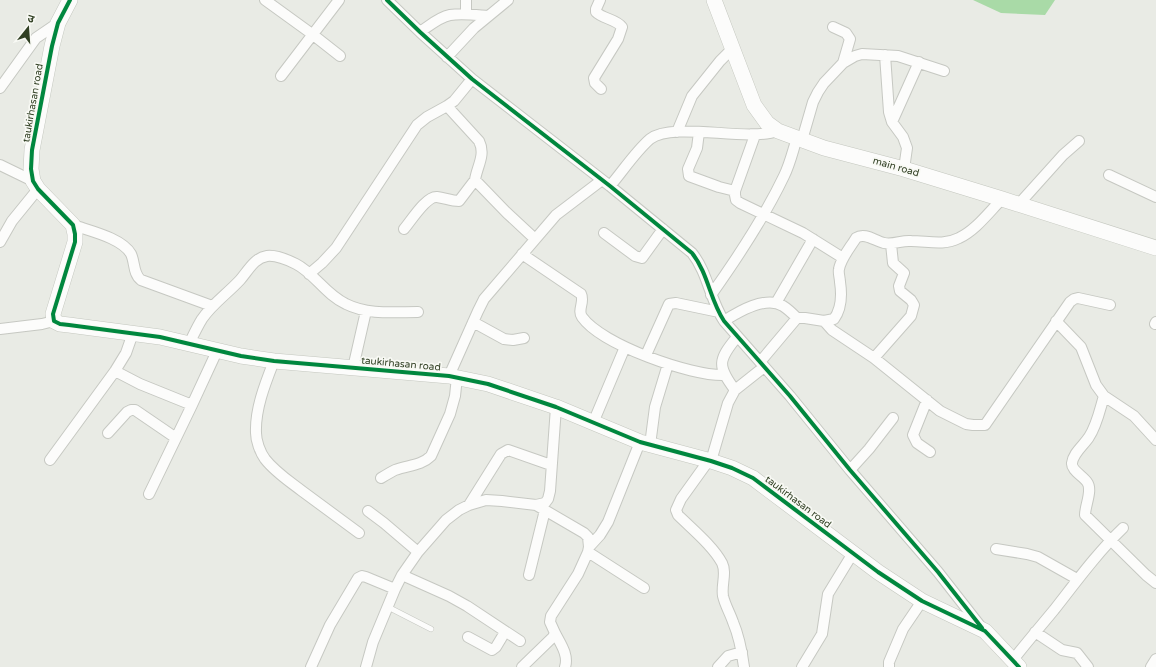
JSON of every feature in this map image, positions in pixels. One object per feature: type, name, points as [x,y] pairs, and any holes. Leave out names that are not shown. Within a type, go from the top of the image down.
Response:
[{"type":"street","name":"taukirhasan road","points":[[35,185],[31,169],[32,150],[52,46],[58,23],[70,0]]},
{"type":"street","points":[[265,0],[340,56]]},
{"type":"street","points":[[281,76],[339,0]]},
{"type":"street","points":[[387,0],[472,79],[610,186],[692,253],[700,262],[711,295],[721,317],[790,396],[850,470],[938,572],[985,631]]},
{"type":"street","points":[[466,0],[466,14]]},
{"type":"street","points":[[447,56],[474,28],[508,0]]},
{"type":"street","points":[[600,0],[596,12],[622,27],[618,39],[594,78],[595,84],[601,89]]},
{"type":"street","name":"main road","points":[[714,0],[754,105],[767,123],[778,131],[824,148],[1019,204],[1156,248]]},
{"type":"street","points":[[420,32],[449,15],[466,14],[488,16]]},
{"type":"street","points":[[0,88],[36,38],[58,23]]},
{"type":"street","points":[[833,27],[846,34],[850,39],[842,63]]},
{"type":"street","points":[[677,132],[692,96],[720,61],[733,48]]},
{"type":"street","points":[[711,295],[740,254],[785,174],[818,92],[842,63],[862,54],[898,56],[944,71]]},
{"type":"street","points":[[885,55],[889,112],[892,122],[903,137],[907,148],[904,170]]},
{"type":"street","points":[[892,122],[919,62]]},
{"type":"street","points":[[309,274],[336,248],[417,126],[427,117],[454,101],[472,79]]},
{"type":"street","points":[[404,229],[430,198],[437,197],[453,201],[459,200],[475,180],[481,161],[482,148],[479,141],[447,106]]},
{"type":"street","points":[[610,186],[640,149],[651,139],[659,135],[677,132],[699,132],[755,135],[770,134],[778,131]]},
{"type":"street","points":[[699,132],[697,148],[688,169],[690,176],[719,187],[735,191]]},
{"type":"street","points":[[755,135],[735,191],[735,195],[740,203],[803,233],[843,258]]},
{"type":"street","points":[[1019,204],[1063,156],[1079,141]]},
{"type":"street","points":[[0,165],[35,185],[73,225],[120,243],[132,255],[137,278],[212,306]]},
{"type":"street","points":[[1109,174],[1156,197]]},
{"type":"street","points":[[475,180],[535,239]]},
{"type":"street","points":[[382,478],[396,470],[421,463],[431,456],[450,414],[455,396],[453,377],[473,322],[484,299],[556,215],[602,180]]},
{"type":"street","points":[[0,242],[35,185]]},
{"type":"street","points":[[646,355],[669,304],[676,303],[721,317],[765,302],[776,303],[782,305],[797,318],[824,321],[834,319],[838,313],[842,295],[839,270],[843,258],[856,238],[859,236],[864,236],[882,243],[891,244],[910,240],[940,243],[959,238],[976,226],[1002,199]]},
{"type":"street","points":[[0,329],[42,324],[54,321],[54,314],[75,242],[73,225]]},
{"type":"street","points":[[604,233],[635,256],[642,258],[663,229]]},
{"type":"street","points":[[776,303],[814,239]]},
{"type":"street","points":[[874,358],[910,316],[914,305],[911,300],[900,291],[899,286],[904,274],[893,262],[891,244]]},
{"type":"street","points":[[522,254],[581,294],[583,298],[580,312],[582,317],[613,342],[668,364],[697,372],[713,375],[724,375]]},
{"type":"street","points":[[189,344],[201,320],[212,306],[240,280],[251,266],[260,258],[266,256],[273,256],[295,263],[309,274],[326,291],[346,304],[366,311],[418,312]]},
{"type":"street","points":[[824,321],[832,330],[874,358],[940,411],[966,424],[985,425],[1070,302],[1074,299],[1084,299],[1110,305]]},
{"type":"street","points":[[353,368],[366,311]]},
{"type":"street","points":[[744,667],[742,652],[734,623],[723,598],[722,591],[724,569],[722,562],[708,545],[678,515],[676,510],[681,499],[710,461],[728,403],[735,390],[762,364],[797,318]]},
{"type":"street","name":"taukirhasan road","points":[[54,321],[60,324],[160,337],[217,351],[274,362],[453,377],[488,384],[556,407],[645,443],[732,468],[753,478],[878,572],[922,600],[985,631],[1016,663]]},
{"type":"street","points":[[473,322],[504,339],[512,340],[524,338]]},
{"type":"street","points":[[1056,322],[1081,347],[1096,385],[1104,396],[1134,416],[1156,440]]},
{"type":"street","points":[[50,460],[115,371],[126,353],[133,333]]},
{"type":"street","points":[[735,390],[724,375],[722,359],[726,350],[737,337]]},
{"type":"street","points":[[593,423],[625,347]]},
{"type":"street","points":[[149,494],[217,351]]},
{"type":"street","points":[[274,362],[264,389],[257,418],[256,433],[258,445],[264,458],[272,467],[359,533]]},
{"type":"street","points":[[566,667],[565,654],[550,622],[551,616],[578,574],[589,550],[608,522],[645,443],[668,364]]},
{"type":"street","points":[[115,371],[140,384],[192,405]]},
{"type":"street","points":[[1104,396],[1090,437],[1074,456],[1072,463],[1072,467],[1087,482],[1089,487],[1085,515],[1110,541],[1156,583]]},
{"type":"street","points":[[927,400],[913,435],[917,443],[930,452]]},
{"type":"street","points":[[366,667],[373,642],[402,575],[418,552],[446,520],[459,510],[469,505],[486,500],[536,505],[545,503],[548,499],[550,491],[556,407]]},
{"type":"street","points":[[108,433],[127,412],[135,410],[176,438]]},
{"type":"street","points":[[850,470],[870,449],[893,418]]},
{"type":"street","points":[[469,505],[501,454],[508,450],[551,465]]},
{"type":"street","points":[[536,505],[584,533],[588,537],[589,550]]},
{"type":"street","points":[[529,575],[545,510]]},
{"type":"street","points":[[368,511],[418,552]]},
{"type":"street","points":[[1016,663],[1035,632],[1077,579],[1123,528]]},
{"type":"street","points":[[996,549],[1038,557],[1077,579]]},
{"type":"street","points":[[589,550],[644,588]]},
{"type":"street","points":[[802,667],[822,634],[828,594],[853,553]]},
{"type":"street","points":[[402,575],[449,596],[467,606],[520,641]]},
{"type":"street","points":[[311,667],[330,625],[358,578],[362,576],[366,577],[395,589]]},
{"type":"street","points":[[889,667],[889,662],[903,629],[922,600]]},
{"type":"street","points":[[468,637],[492,650],[496,647],[505,632]]},
{"type":"street","points":[[1035,632],[1062,650],[1077,653],[1088,667]]},
{"type":"street","points":[[522,667],[553,637],[555,633]]},
{"type":"street","points":[[718,667],[728,656],[742,652]]},
{"type":"street","points":[[1151,667],[1156,659]]},
{"type":"lane","points":[[388,607],[431,629]]},
{"type":"shaded area","points":[[973,0],[1055,0],[1045,15],[1001,13]]},
{"type":"cycle path","points":[[70,0],[58,23],[52,46],[32,150],[31,169],[33,181],[38,189],[73,225],[75,234],[75,242],[53,314],[54,321],[60,324],[160,337],[241,356],[274,361],[449,376],[488,384],[556,407],[640,442],[732,468],[753,478],[878,572],[922,601],[985,631],[1019,667]]},
{"type":"cycle path","points":[[387,0],[472,79],[610,186],[692,253],[702,269],[715,304],[724,321],[790,396],[850,470],[938,572],[982,628]]}]
